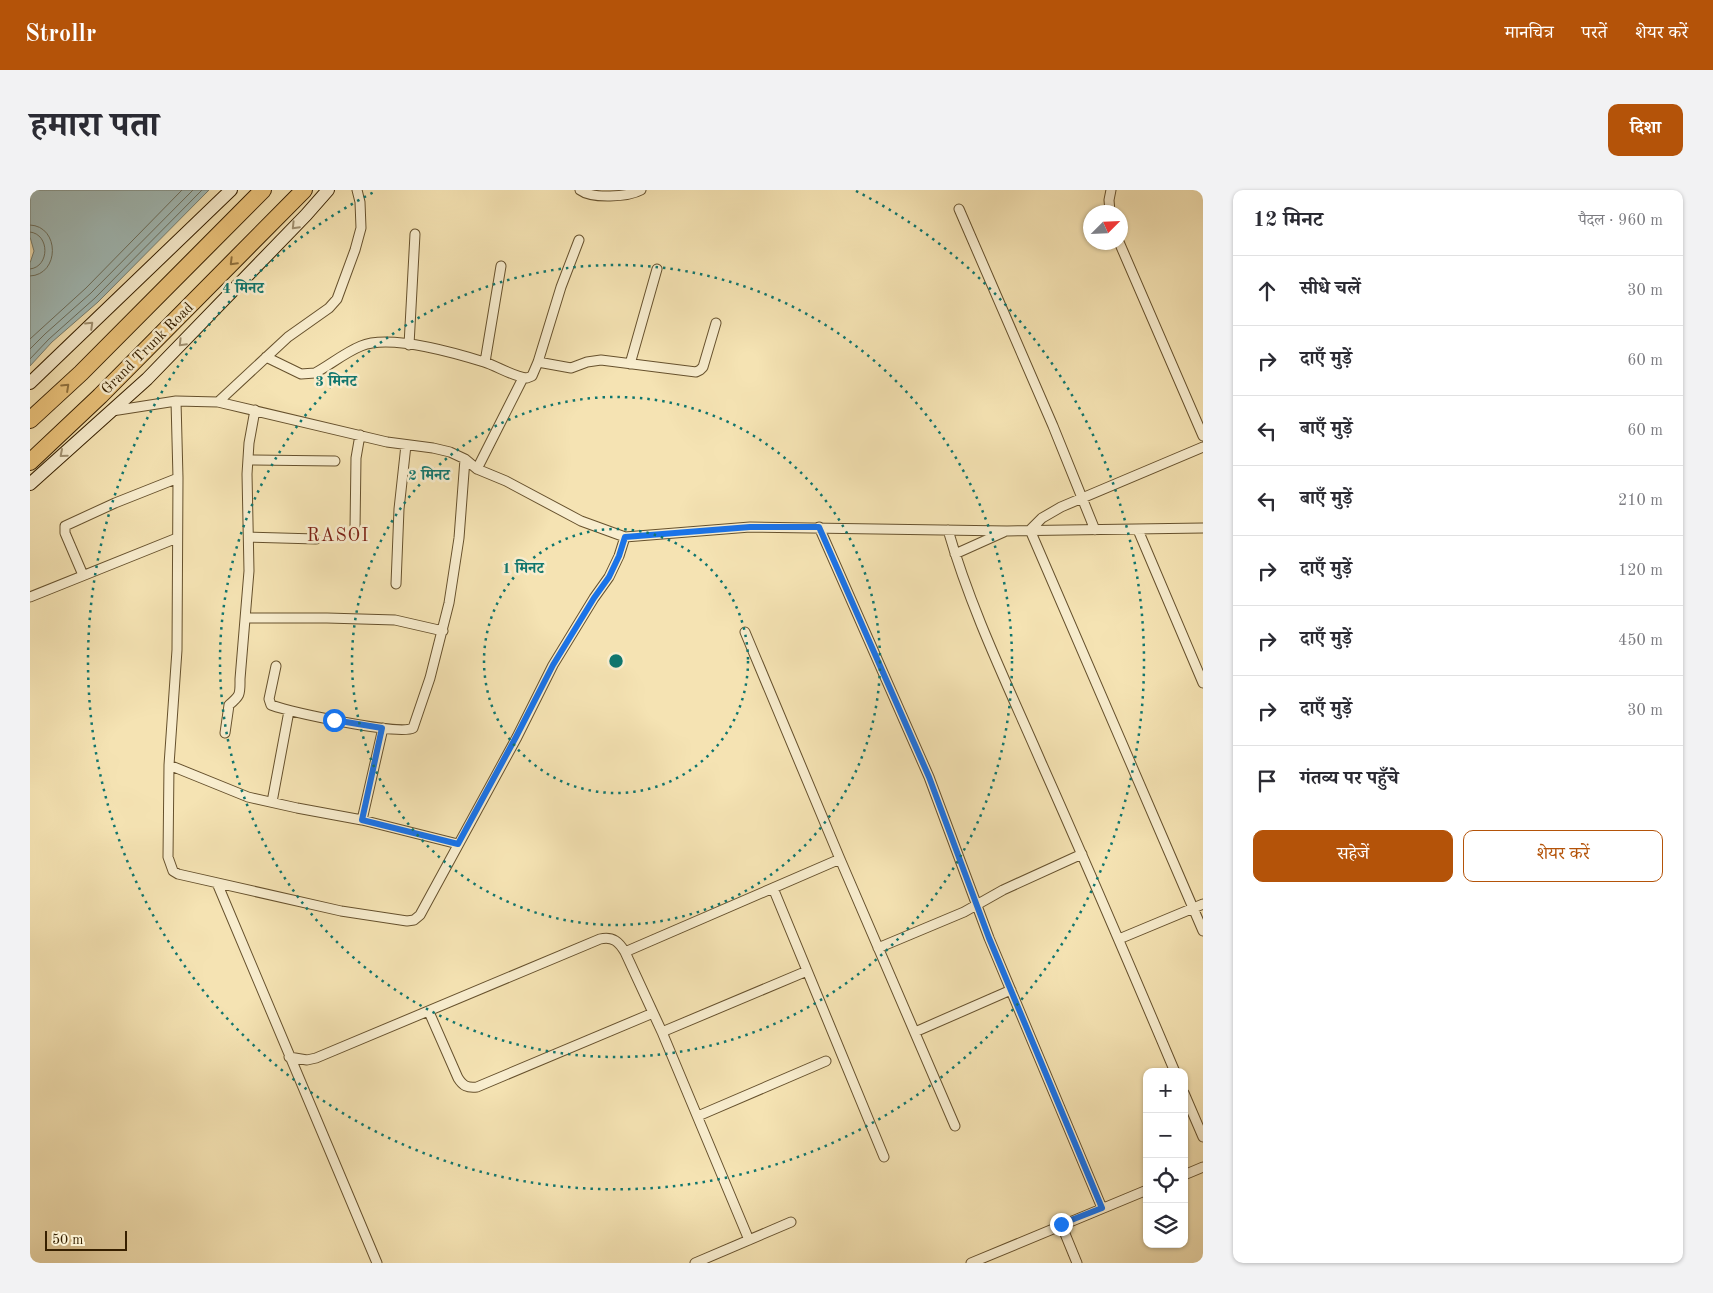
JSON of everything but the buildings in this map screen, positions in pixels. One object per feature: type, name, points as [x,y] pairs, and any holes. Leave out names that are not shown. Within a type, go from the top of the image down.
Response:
[{"type":"highway","name":"Grand Trunk Road","points":[[30,420],[81,373],[263,190]]},
{"type":"highway","name":"Grand Trunk Road","points":[[30,462],[100,396],[304,190]]},
{"type":"street","points":[[30,383],[231,190]]},
{"type":"street","points":[[30,484],[147,380],[328,190]]},
{"type":"street","points":[[218,402],[288,337],[328,308],[337,299],[361,228],[360,202],[357,190]]},
{"type":"street","points":[[580,190],[588,195],[625,196],[641,190]]},
{"type":"street","points":[[1109,205],[1111,190]]},
{"type":"street","points":[[959,208],[1053,426],[1095,530]]},
{"type":"street","points":[[409,345],[415,234]]},
{"type":"street","points":[[266,357],[307,375],[315,373],[363,345],[382,342],[455,353],[527,378],[532,376],[538,362],[561,287],[578,240]]},
{"type":"street","points":[[1123,250],[1203,436]]},
{"type":"street","points":[[485,362],[500,266]]},
{"type":"street","points":[[630,364],[657,269]]},
{"type":"street","points":[[538,362],[571,368],[593,360],[601,360],[689,372],[700,370],[716,322]]},
{"type":"street","points":[[477,469],[523,378]]},
{"type":"street","points":[[111,411],[176,401],[218,402],[406,445],[450,452],[464,459],[477,469],[506,482],[555,509],[625,537],[750,527],[1007,531],[1203,528]]},
{"type":"street","points":[[176,401],[178,478],[176,650],[169,764],[168,858],[173,871],[178,874],[332,909],[407,921],[414,920],[420,915],[553,665],[609,577],[625,537]]},
{"type":"street","points":[[225,733],[229,705],[240,695],[246,618],[249,537],[247,474],[255,410]]},
{"type":"street","points":[[355,529],[356,458],[360,435]]},
{"type":"street","points":[[396,584],[398,509],[406,445]]},
{"type":"street","points":[[1030,530],[1042,518],[1061,507],[1203,447]]},
{"type":"street","points":[[276,666],[268,699],[269,704],[289,711],[382,728],[404,731],[413,728],[424,700],[443,631],[457,554],[464,459]]},
{"type":"street","points":[[248,460],[335,461]]},
{"type":"street","points":[[83,575],[65,533],[65,526],[178,478]]},
{"type":"street","points":[[819,527],[929,777],[976,905],[1102,1208]]},
{"type":"street","points":[[948,530],[966,585],[998,663],[1173,1068]]},
{"type":"street","points":[[1030,530],[1203,931]]},
{"type":"street","points":[[1138,530],[1203,683]]},
{"type":"street","points":[[955,554],[1007,531]]},
{"type":"street","points":[[249,537],[316,539]]},
{"type":"street","points":[[30,597],[177,538]]},
{"type":"street","points":[[246,618],[395,620],[443,631]]},
{"type":"street","points":[[745,632],[955,1126]]},
{"type":"street","points":[[272,802],[289,711]]},
{"type":"street","points":[[362,820],[382,728]]},
{"type":"street","points":[[169,764],[248,796],[362,820],[458,844]]},
{"type":"street","points":[[878,948],[953,917],[1003,890],[1082,854]]},
{"type":"street","points":[[625,952],[840,859]]},
{"type":"street","points":[[217,883],[376,1263]]},
{"type":"street","points":[[773,888],[884,1157]]},
{"type":"street","points":[[1119,939],[1203,904]]},
{"type":"street","points":[[289,1058],[306,1060],[316,1058],[600,939],[607,937],[615,939],[625,952],[654,1013],[749,1240]]},
{"type":"street","points":[[662,1032],[807,971]]},
{"type":"street","points":[[914,1032],[1011,990]]},
{"type":"street","points":[[429,1012],[458,1078],[463,1085],[469,1088],[477,1087],[654,1013]]},
{"type":"street","points":[[698,1116],[826,1061]]},
{"type":"street","points":[[1188,1102],[1203,1137]]},
{"type":"street","points":[[1188,1173],[1203,1167]]},
{"type":"street","points":[[970,1263],[1143,1192]]},
{"type":"street","points":[[694,1263],[715,1259],[749,1240],[791,1222]]},
{"type":"street","points":[[1061,1224],[1077,1263]]},
{"type":"water","points":[[30,190],[209,190],[98,302],[52,342],[30,366],[30,263],[34,251],[30,237]]},
{"type":"district","name":"RASOI","points":[[338,535]]},
{"type":"route","points":[[334,720],[382,728],[362,820],[458,844],[553,665],[609,577],[625,537],[750,527],[819,527],[929,777],[989,938],[1102,1208],[1061,1224]]}]
